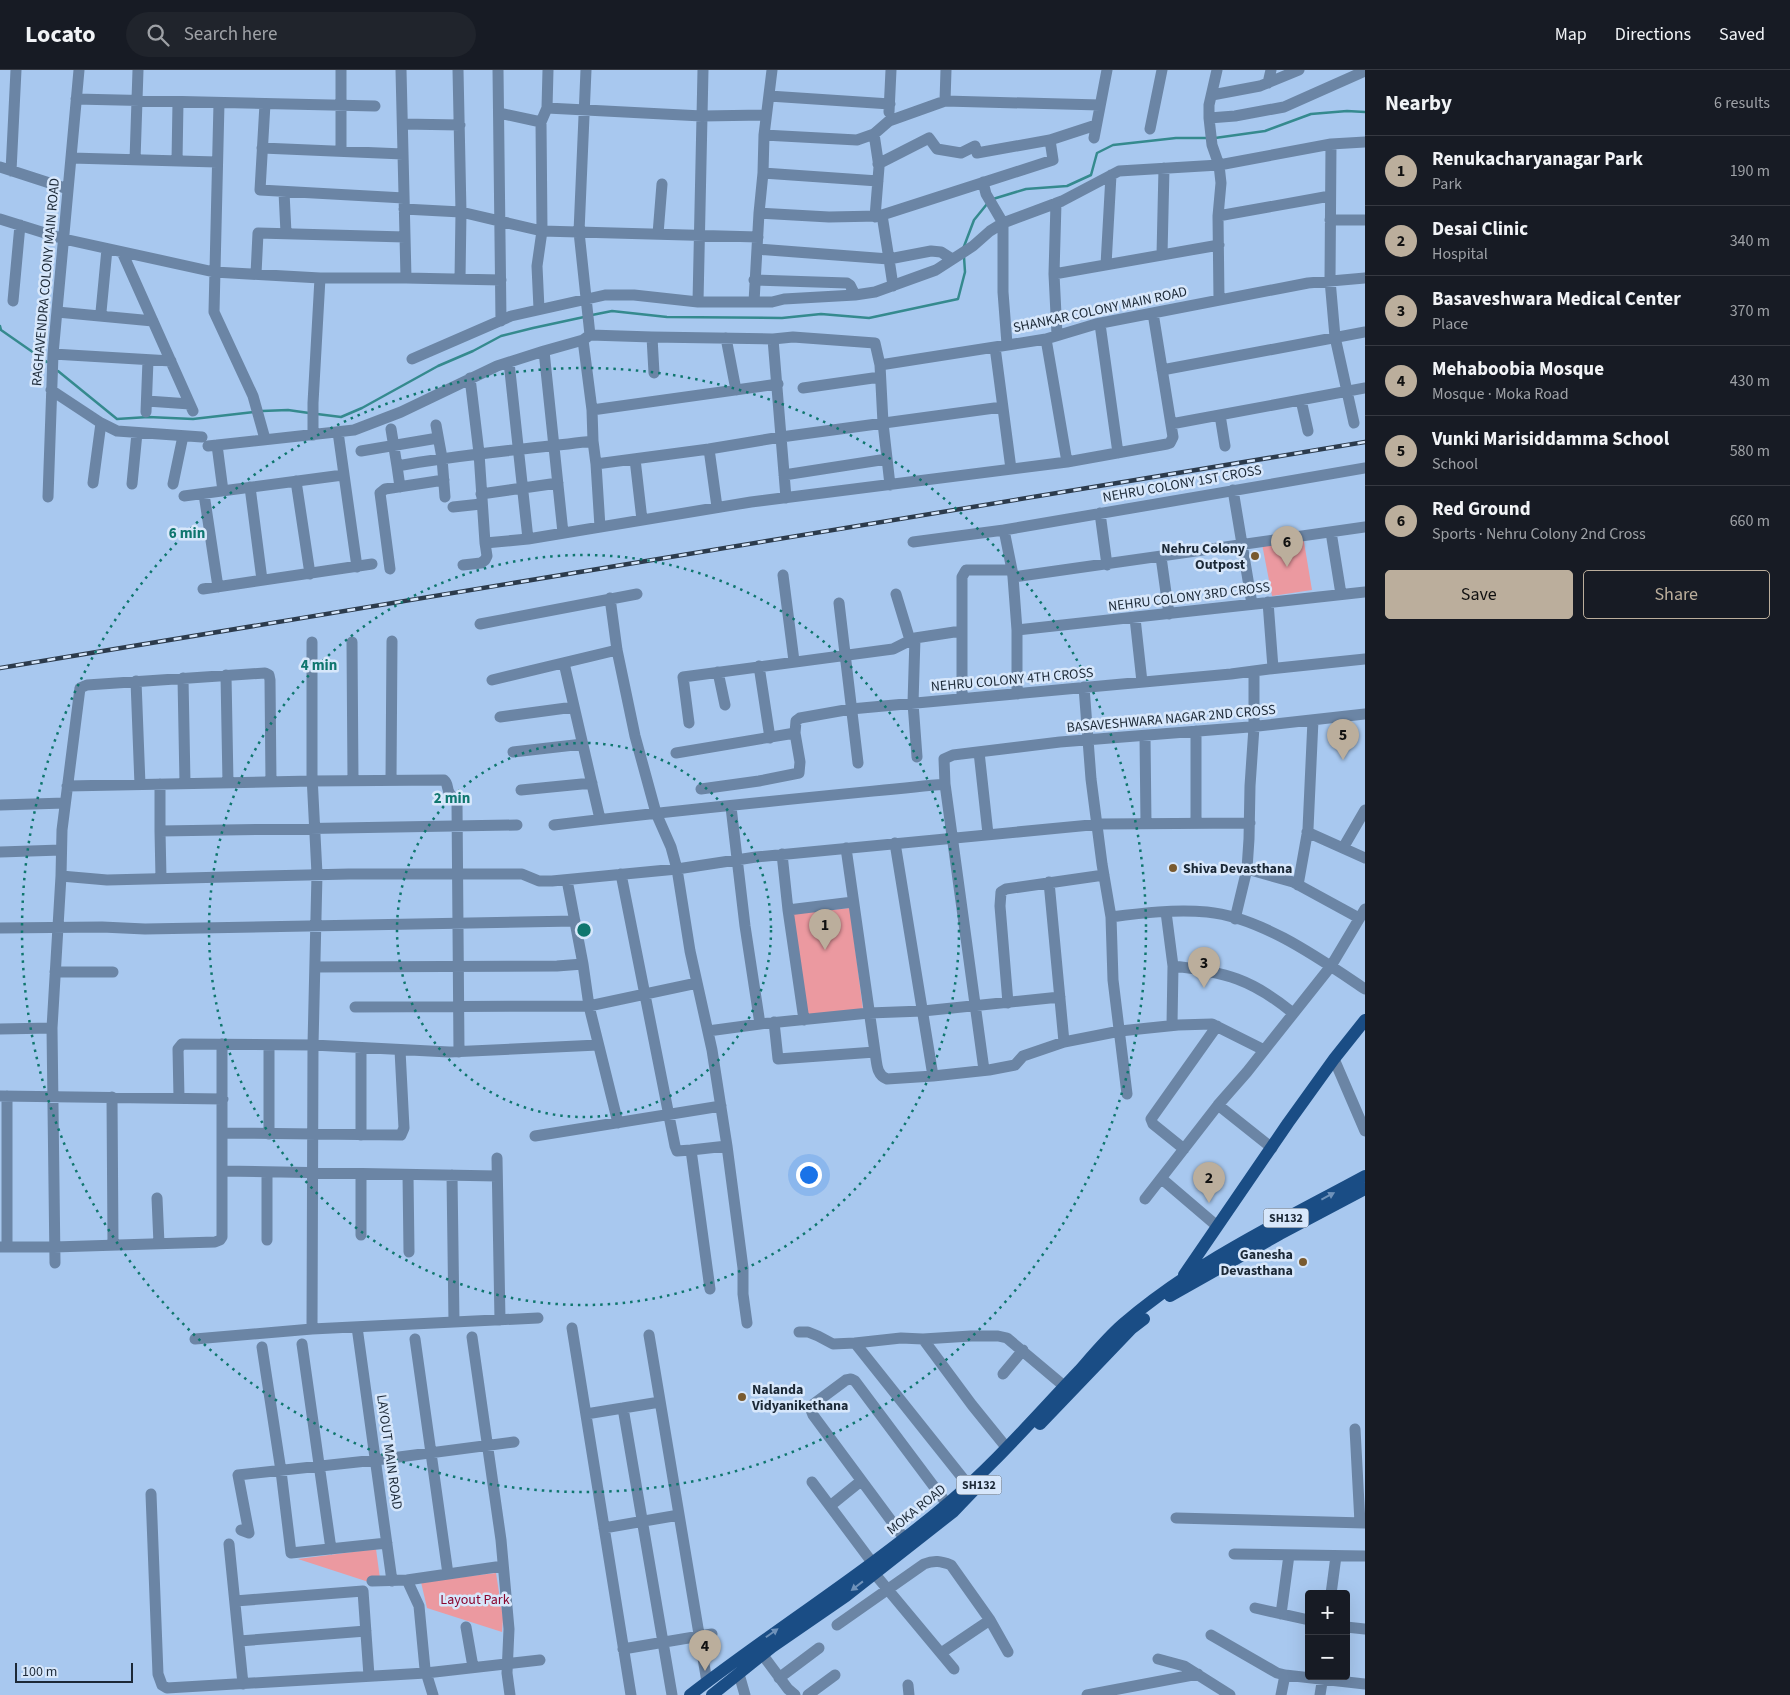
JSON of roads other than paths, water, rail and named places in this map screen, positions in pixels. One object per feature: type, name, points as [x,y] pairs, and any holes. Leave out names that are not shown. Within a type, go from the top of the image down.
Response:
[{"type":"main road","points":[[1175,1292],[1182,1278],[1288,1123],[1365,1020]]},
{"type":"main road","name":"SH132","points":[[1175,1292],[1211,1267],[1365,1176]]},
{"type":"main road","name":"SH132","points":[[1182,1278],[1211,1267],[1365,1189]]},
{"type":"main road","name":"MOKA ROAD","points":[[762,1654],[846,1596],[904,1538],[947,1504],[971,1488],[1068,1389],[1122,1325],[1182,1278]]},
{"type":"main road","name":"MOKA ROAD","points":[[690,1695],[760,1642],[875,1569],[953,1512],[1006,1447],[1131,1330],[1175,1292]]},
{"type":"main road","name":"SH132","points":[[712,1695],[762,1654]]},
{"type":"street","points":[[16,70],[6,169],[68,189]]},
{"type":"street","name":"RAGHAVENDRA COLONY MAIN ROAD","points":[[48,497],[53,354],[79,70]]},
{"type":"street","points":[[135,160],[138,70]]},
{"type":"street","points":[[341,151],[342,70]]},
{"type":"street","points":[[401,70],[406,278]]},
{"type":"street","points":[[458,70],[461,212],[460,279]]},
{"type":"street","points":[[498,70],[501,321]]},
{"type":"street","points":[[539,309],[538,266],[542,231],[541,122],[547,108],[548,70]]},
{"type":"street","points":[[586,70],[579,232],[588,316],[587,337],[600,527]]},
{"type":"street","points":[[698,302],[702,70]]},
{"type":"street","points":[[754,302],[759,213],[764,172],[764,135],[772,70]]},
{"type":"street","points":[[889,121],[891,70]]},
{"type":"street","points":[[945,101],[946,70]]},
{"type":"street","points":[[1094,138],[1107,70]]},
{"type":"street","points":[[1150,129],[1162,70]]},
{"type":"street","points":[[1217,70],[1209,123],[1221,183],[1218,216],[1219,300]]},
{"type":"street","points":[[1268,83],[1271,70]]},
{"type":"street","points":[[1212,95],[1268,83],[1299,70]]},
{"type":"street","points":[[1209,123],[1284,107],[1340,84],[1365,71]]},
{"type":"street","points":[[769,96],[890,104]]},
{"type":"street","points":[[76,100],[375,106]]},
{"type":"street","points":[[764,135],[857,140],[874,134],[889,121],[945,101],[1100,105]]},
{"type":"street","points":[[177,161],[178,102]]},
{"type":"street","points":[[219,103],[214,312],[253,396],[265,439]]},
{"type":"street","points":[[265,104],[260,190],[404,203],[461,212],[542,231],[758,237]]},
{"type":"street","points":[[547,108],[702,116],[766,115]]},
{"type":"street","points":[[499,113],[541,122]]},
{"type":"street","points":[[403,124],[460,125]]},
{"type":"street","points":[[878,164],[929,138],[937,149],[960,153],[974,146],[977,153],[1050,140],[1096,124]]},
{"type":"street","points":[[874,134],[878,164],[878,216],[889,259],[893,286]]},
{"type":"street","points":[[759,213],[828,217],[878,216],[1054,160],[1050,140]]},
{"type":"street","points":[[412,359],[501,321],[539,309],[605,295],[634,295],[698,302],[772,302],[784,299],[855,295],[893,286],[936,270],[974,246],[990,231],[1003,223],[1056,203],[1119,171],[1218,165],[1330,144],[1365,142]]},
{"type":"street","points":[[1330,144],[1330,280],[1335,338],[1354,423]]},
{"type":"street","points":[[262,148],[403,154]]},
{"type":"street","points":[[71,158],[217,162]]},
{"type":"street","points":[[1162,255],[1164,168]]},
{"type":"street","points":[[764,172],[878,181]]},
{"type":"street","points":[[1106,265],[1111,175]]},
{"type":"street","points":[[983,182],[990,201],[1003,223],[1003,292],[1008,344]]},
{"type":"street","points":[[658,234],[662,184]]},
{"type":"street","points":[[284,192],[286,233]]},
{"type":"street","points":[[1218,216],[1330,196]]},
{"type":"street","points":[[1056,203],[1051,337],[1067,462]]},
{"type":"street","points":[[0,218],[64,239],[214,272],[320,278],[501,280]]},
{"type":"street","points":[[1330,220],[1365,220]]},
{"type":"street","points":[[13,301],[20,225]]},
{"type":"street","points":[[256,274],[258,233],[405,237]]},
{"type":"street","points":[[1054,274],[1219,245]]},
{"type":"street","points":[[104,316],[101,312],[107,249]]},
{"type":"street","points":[[757,250],[889,259],[931,251],[941,252],[953,258]]},
{"type":"street","points":[[122,252],[192,408],[147,407],[148,360]]},
{"type":"street","points":[[312,430],[320,278]]},
{"type":"street","name":"SHANKAR COLONY MAIN ROAD","points":[[880,365],[1051,337],[1153,313],[1330,280],[1365,278]]},
{"type":"street","points":[[754,280],[847,283],[855,295]]},
{"type":"street","points":[[57,312],[153,320]]},
{"type":"street","points":[[485,543],[528,539],[717,507],[1067,462],[1170,443],[1173,437],[1153,313]]},
{"type":"street","points":[[1100,324],[1118,452]]},
{"type":"street","points":[[1162,370],[1365,332]]},
{"type":"street","points":[[51,390],[101,423],[117,431],[183,436],[209,443],[265,439],[312,430],[338,432],[354,430],[401,412],[470,378],[508,362],[587,337],[773,339],[793,337],[875,342],[880,365],[883,423],[890,485]]},
{"type":"street","points":[[652,338],[654,373]]},
{"type":"street","points":[[726,338],[736,390]]},
{"type":"street","points":[[773,339],[786,498]]},
{"type":"street","points":[[995,347],[1011,469]]},
{"type":"street","points":[[544,350],[563,533]]},
{"type":"street","points":[[53,354],[171,361]]},
{"type":"street","points":[[508,362],[528,539]]},
{"type":"street","points":[[803,388],[880,377]]},
{"type":"street","points":[[463,565],[481,563],[487,556],[481,499],[479,453],[470,378]]},
{"type":"street","points":[[592,410],[778,384]]},
{"type":"street","points":[[1171,424],[1365,388]]},
{"type":"street","points":[[1301,400],[1308,431]]},
{"type":"street","points":[[596,464],[1002,407]]},
{"type":"street","points":[[1220,415],[1225,446]]},
{"type":"street","points":[[93,484],[101,423]]},
{"type":"street","points":[[436,425],[442,458],[445,497]]},
{"type":"street","points":[[391,429],[400,487]]},
{"type":"street","points":[[338,432],[357,567]]},
{"type":"street","points":[[132,484],[137,433]]},
{"type":"street","points":[[173,484],[183,436]]},
{"type":"street","points":[[361,451],[438,438]]},
{"type":"street","points":[[397,466],[479,453],[518,451],[593,441]]},
{"type":"street","points":[[209,443],[223,491]]},
{"type":"street","points":[[709,449],[717,507]]},
{"type":"street","points":[[635,459],[642,520]]},
{"type":"street","points":[[784,475],[887,459]]},
{"type":"street","name":"NEHRU COLONY 1ST CROSS","points":[[913,542],[1004,530],[1365,468]]},
{"type":"street","points":[[184,496],[343,474]]},
{"type":"street","points":[[390,569],[380,492],[385,489],[444,480]]},
{"type":"street","points":[[296,481],[310,574]]},
{"type":"street","points":[[453,507],[522,487],[558,483]]},
{"type":"street","points":[[250,488],[262,580]]},
{"type":"street","points":[[1233,490],[1252,604]]},
{"type":"street","points":[[204,494],[218,587]]},
{"type":"street","points":[[1100,512],[1107,565]]},
{"type":"street","points":[[962,698],[962,573],[966,570],[1012,574],[1107,565],[1365,527]]},
{"type":"street","points":[[1004,530],[1012,574],[1017,630],[1017,694]]},
{"type":"street","points":[[1331,532],[1341,594]]},
{"type":"street","points":[[1161,557],[1169,614]]},
{"type":"street","points":[[203,589],[372,564]]},
{"type":"street","points":[[783,575],[794,661]]},
{"type":"street","name":"NEHRU COLONY 3RD CROSS","points":[[1017,630],[1365,592]]},
{"type":"street","points":[[480,624],[637,594]]},
{"type":"street","points":[[896,594],[912,639],[913,703],[917,758]]},
{"type":"street","points":[[610,598],[617,650],[634,736],[656,813],[671,847],[677,869],[690,951],[708,1031],[728,1146],[743,1268],[743,1294],[747,1323]]},
{"type":"street","points":[[1268,602],[1273,668]]},
{"type":"street","points":[[839,603],[858,763]]},
{"type":"street","points":[[1135,618],[1142,682]]},
{"type":"street","points":[[689,722],[682,677],[893,649],[912,639],[961,631]]},
{"type":"street","points":[[391,780],[392,641]]},
{"type":"street","points":[[312,642],[312,781],[316,827],[317,874],[313,1045],[312,1329]]},
{"type":"street","points":[[352,642],[353,780]]},
{"type":"street","points":[[492,680],[617,650]]},
{"type":"street","name":"NEHRU COLONY 4TH CROSS","points":[[795,733],[796,721],[800,718],[851,708],[1231,674],[1365,659]]},
{"type":"street","points":[[564,663],[600,819]]},
{"type":"street","points":[[758,666],[770,738]]},
{"type":"street","points":[[1235,919],[1247,869],[1254,727],[1254,671]]},
{"type":"street","points":[[54,1263],[52,1028],[61,850],[65,803],[80,688],[87,685],[260,672],[269,675],[271,782]]},
{"type":"street","points":[[718,672],[725,705]]},
{"type":"street","points":[[226,675],[228,782]]},
{"type":"street","points":[[183,678],[185,784]]},
{"type":"street","points":[[136,681],[140,784]]},
{"type":"street","points":[[1084,687],[1092,779],[1111,917],[1113,980],[1127,1094]]},
{"type":"street","points":[[500,717],[574,707]]},
{"type":"street","name":"BASAVESHWARA NAGAR 2ND CROSS","points":[[945,784],[944,759],[953,755],[1088,740],[1254,727],[1365,714]]},
{"type":"street","points":[[1298,885],[1307,832],[1313,720]]},
{"type":"street","points":[[1196,731],[1196,823]]},
{"type":"street","points":[[676,754],[795,733],[800,762],[799,773],[702,789]]},
{"type":"street","points":[[1145,736],[1146,823]]},
{"type":"street","points":[[513,752],[583,744]]},
{"type":"street","points":[[979,752],[988,834]]},
{"type":"street","points":[[67,786],[353,780],[444,780],[447,782],[450,794],[456,799],[457,803],[459,1052]]},
{"type":"street","points":[[522,790],[592,783]]},
{"type":"street","points":[[160,784],[162,878]]},
{"type":"street","points":[[554,825],[945,784],[984,1070]]},
{"type":"street","points":[[0,805],[65,803]]},
{"type":"street","points":[[731,807],[750,962],[760,1024]]},
{"type":"street","points":[[1343,848],[1365,810]]},
{"type":"street","points":[[61,876],[107,880],[317,874],[522,874],[539,881],[567,880],[677,869],[782,854],[1098,824],[1250,823]]},
{"type":"street","points":[[160,831],[517,825]]},
{"type":"street","points":[[1307,832],[1365,858]]},
{"type":"street","points":[[895,843],[933,1076]]},
{"type":"street","points":[[846,848],[878,1072],[881,1077],[887,1079],[933,1076],[1015,1065],[1023,1056],[1064,1042],[1120,1031],[1172,1025],[1212,1024],[1264,1050]]},
{"type":"street","points":[[0,852],[61,850]]},
{"type":"street","points":[[782,854],[804,1020]]},
{"type":"street","points":[[1145,1199],[1218,1105],[1331,966],[1362,914],[1298,885],[1247,869]]},
{"type":"street","points":[[621,874],[677,1151],[728,1146]]},
{"type":"street","points":[[1008,1003],[1000,906],[1001,892],[1006,889],[1049,882],[1104,876]]},
{"type":"street","points":[[567,880],[589,1006],[618,1123]]},
{"type":"street","points":[[1049,882],[1064,1042]]},
{"type":"street","points":[[788,910],[853,902]]},
{"type":"street","points":[[1111,917],[1166,912],[1206,912],[1235,919],[1271,932],[1331,966],[1365,989]]},
{"type":"street","points":[[1166,912],[1173,966],[1172,1025]]},
{"type":"street","points":[[0,928],[145,929],[575,921]]},
{"type":"street","points":[[315,967],[557,966],[583,964]]},
{"type":"street","points":[[1173,966],[1206,970],[1243,980],[1264,991],[1294,1013]]},
{"type":"street","points":[[55,972],[113,972]]},
{"type":"street","points":[[355,1007],[589,1006],[697,983]]},
{"type":"street","points":[[708,1031],[774,1022],[869,1013],[923,1011],[1060,997]]},
{"type":"street","points":[[774,1022],[778,1059],[875,1052]]},
{"type":"street","points":[[1184,1149],[1153,1124],[1151,1118],[1217,1026]]},
{"type":"street","points":[[0,1029],[52,1028]]},
{"type":"street","points":[[179,1098],[179,1046],[187,1044],[313,1045],[459,1052],[598,1044]]},
{"type":"street","points":[[222,1044],[223,1099],[222,1236],[220,1240],[215,1242],[158,1244],[3,1247],[3,1096],[53,1095],[223,1099]]},
{"type":"street","points":[[269,1045],[269,1134]]},
{"type":"street","points":[[361,1048],[361,1135]]},
{"type":"street","points":[[223,1133],[397,1135],[403,1132],[400,1050]]},
{"type":"street","points":[[1334,1059],[1365,1132]]},
{"type":"street","points":[[112,1097],[113,1245]]},
{"type":"street","points":[[1218,1105],[1272,1148]]},
{"type":"street","points":[[535,1136],[721,1106]]},
{"type":"street","points":[[692,1150],[710,1289]]},
{"type":"street","points":[[497,1158],[500,1320]]},
{"type":"street","points":[[222,1171],[497,1176]]},
{"type":"street","points":[[267,1240],[268,1172]]},
{"type":"street","points":[[361,1174],[361,1235]]},
{"type":"street","points":[[408,1175],[409,1252]]},
{"type":"street","points":[[452,1175],[454,1322]]},
{"type":"street","points":[[1162,1178],[1217,1226]]},
{"type":"street","points":[[157,1198],[158,1244]]},
{"type":"street","points":[[195,1339],[312,1329],[538,1318]]},
{"type":"street","name":"LAYOUT MAIN ROAD","points":[[357,1327],[392,1581]]},
{"type":"street","points":[[572,1328],[631,1695]]},
{"type":"street","points":[[799,1332],[808,1332],[833,1344],[901,1338],[998,1336],[1007,1338],[1023,1350],[1068,1389]]},
{"type":"street","points":[[649,1335],[707,1682]]},
{"type":"street","points":[[472,1337],[503,1566],[509,1629],[507,1673],[510,1695]]},
{"type":"street","points":[[415,1339],[448,1574]]},
{"type":"street","points":[[923,1339],[1006,1447]]},
{"type":"street","points":[[855,1343],[971,1488]]},
{"type":"street","points":[[302,1344],[331,1549]]},
{"type":"street","points":[[262,1347],[281,1471],[291,1553],[387,1543]]},
{"type":"street","points":[[1003,1374],[1023,1350]]},
{"type":"street","points":[[904,1538],[811,1410],[812,1405],[846,1380],[851,1379],[861,1389],[947,1504]]},
{"type":"street","points":[[586,1414],[660,1402]]},
{"type":"street","points":[[624,1408],[672,1695]]},
{"type":"street","points":[[1176,1518],[1363,1523],[1355,1429]]},
{"type":"street","points":[[241,1530],[249,1534],[238,1475],[514,1442]]},
{"type":"street","points":[[830,1506],[861,1481]]},
{"type":"street","points":[[812,1482],[875,1569],[886,1589],[954,1669]]},
{"type":"street","points":[[151,1494],[159,1681],[167,1688],[426,1673],[540,1660]]},
{"type":"street","points":[[604,1528],[679,1515]]},
{"type":"street","points":[[230,1544],[243,1684]]},
{"type":"street","points":[[1234,1554],[1365,1556]]},
{"type":"street","points":[[1281,1614],[1289,1555]]},
{"type":"street","points":[[1332,1590],[1336,1556]]},
{"type":"street","points":[[837,1625],[924,1564],[942,1561],[951,1565],[990,1620],[1008,1652]]},
{"type":"street","points":[[372,1581],[407,1580],[503,1566]]},
{"type":"street","points":[[407,1580],[419,1606],[426,1673],[433,1695]]},
{"type":"street","points":[[235,1601],[363,1591],[369,1676]]},
{"type":"street","points":[[1255,1608],[1305,1619]]},
{"type":"street","points":[[941,1652],[990,1620]]},
{"type":"street","points":[[466,1627],[473,1667]]},
{"type":"street","points":[[1350,1627],[1365,1629]]},
{"type":"street","points":[[239,1642],[366,1631]]},
{"type":"street","points":[[623,1649],[712,1634]]},
{"type":"street","points":[[1210,1635],[1277,1672],[1285,1675],[1305,1677]]},
{"type":"street","points":[[779,1678],[819,1648]]},
{"type":"street","points":[[762,1654],[779,1678],[795,1695]]},
{"type":"street","points":[[1158,1659],[1175,1662],[1198,1674],[1230,1695]]},
{"type":"street","points":[[739,1674],[745,1695]]},
{"type":"street","points":[[1087,1695],[1198,1674]]},
{"type":"street","points":[[808,1695],[835,1675]]},
{"type":"street","points":[[1282,1695],[1285,1675]]},
{"type":"street","points":[[1320,1695],[1322,1680]]},
{"type":"street","points":[[1336,1680],[1365,1684]]},
{"type":"waterway","points":[[1215,138],[1265,131],[1311,114],[1347,111],[1365,112]]},
{"type":"waterway","points":[[993,199],[1026,189],[1067,186],[1091,175],[1097,153],[1113,145],[1176,138],[1207,138]]},
{"type":"waterway","points":[[963,249],[974,220],[987,204]]},
{"type":"waterway","points":[[592,315],[612,311],[667,317],[782,318],[821,314],[869,318],[958,299],[965,272],[964,257]]},
{"type":"waterway","points":[[317,414],[341,417],[362,408],[438,366],[473,351],[501,336],[584,317]]},
{"type":"waterway","points":[[0,326],[1,330],[47,362]]},
{"type":"waterway","points":[[58,371],[117,419],[148,417],[193,419],[254,412]]},
{"type":"waterway","points":[[262,411],[288,410],[309,413]]},
{"type":"railway","points":[[0,668],[1365,442]]},
{"type":"place","name":"Nehru Colony Outpost","points":[[1255,556]]},
{"type":"place","name":"Red Ground","points":[[1287,567]]},
{"type":"place","name":"Vunki Marisiddamma School","points":[[1343,760]]},
{"type":"place","name":"Shiva Devasthana","points":[[1173,868]]},
{"type":"place","name":"Renukacharyanagar Park","points":[[825,950]]},
{"type":"place","name":"Basaveshwara Medical Center","points":[[1204,988]]},
{"type":"place","name":"Desai Clinic","points":[[1209,1203]]},
{"type":"place","name":"Ganesha Devasthana","points":[[1303,1262]]},
{"type":"place","name":"Nalanda Vidyanikethana","points":[[742,1397]]},
{"type":"place","name":"Mehaboobia Mosque","points":[[705,1671]]},
{"type":"park label","name":"Layout Park","points":[[475,1599]]}]
